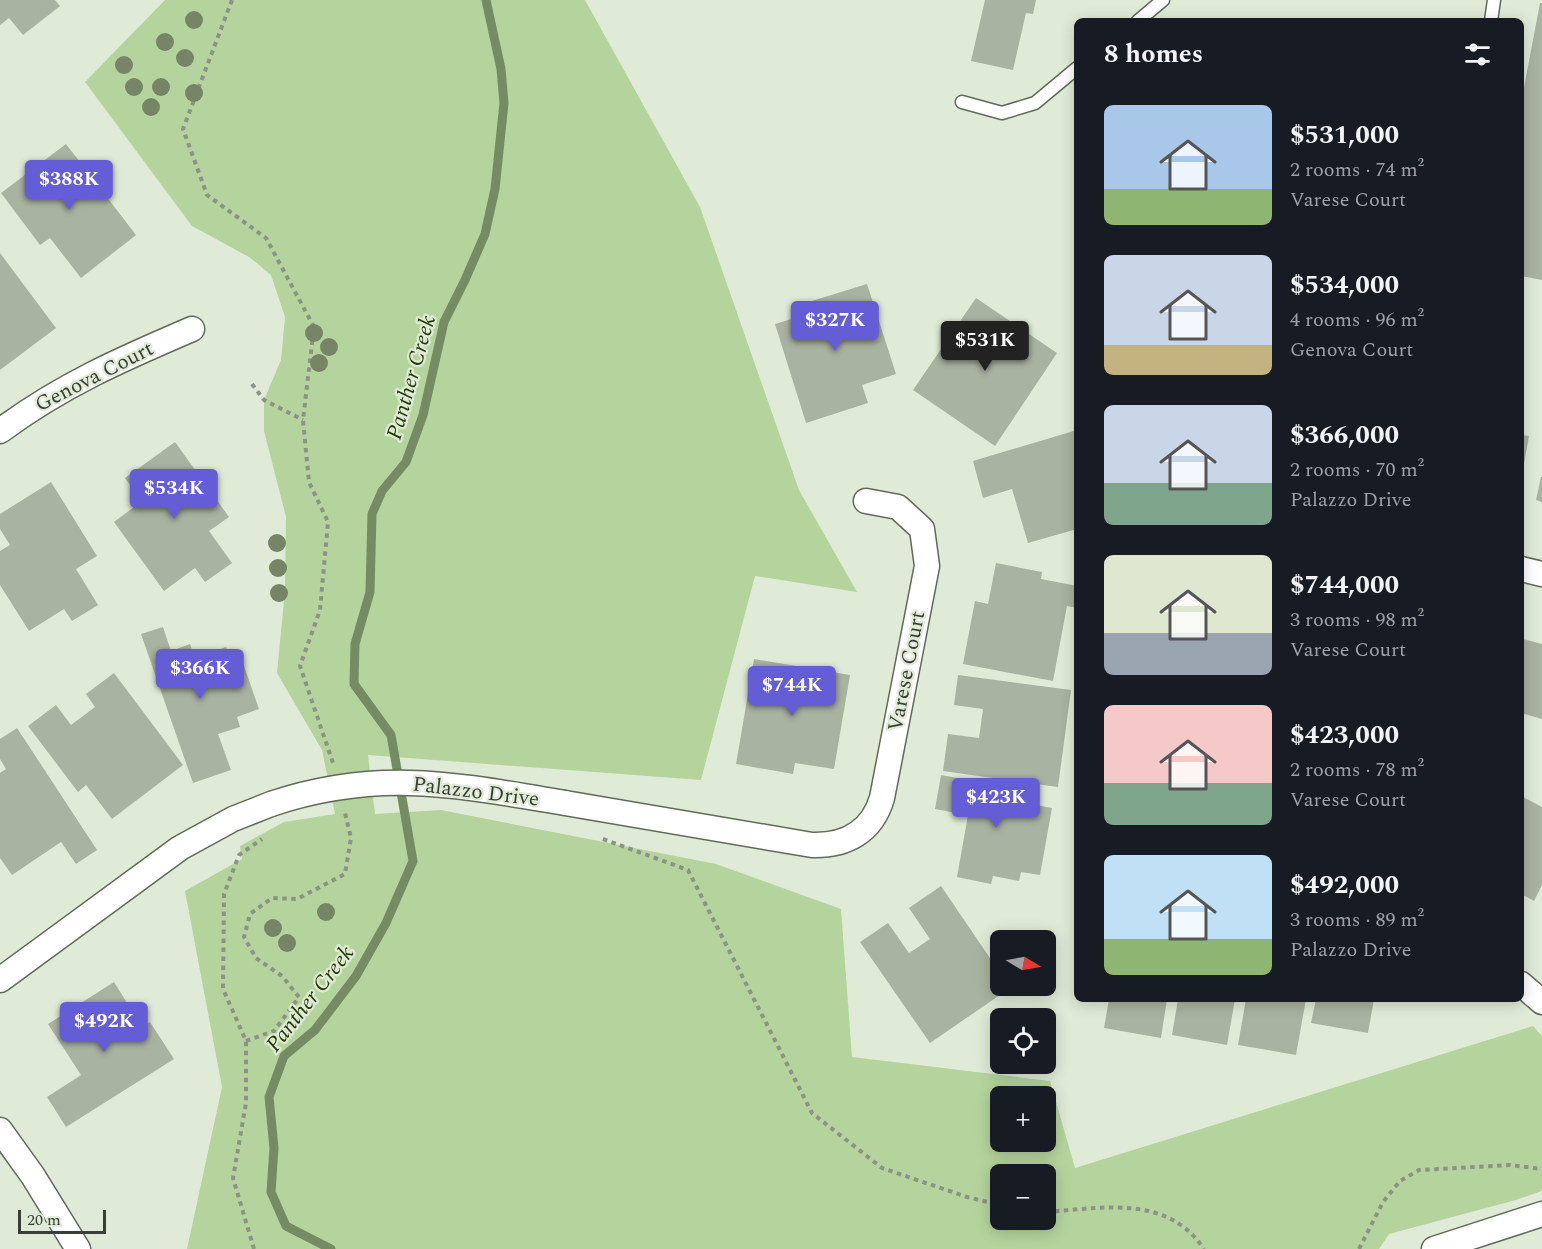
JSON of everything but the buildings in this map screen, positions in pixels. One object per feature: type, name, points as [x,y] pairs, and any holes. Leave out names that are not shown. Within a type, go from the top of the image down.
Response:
[{"type":"street","name":"Genova Court","points":[[0,431],[43,400],[92,372],[192,329]]},
{"type":"street","name":"Varese Court","points":[[825,845],[840,843],[861,831],[872,820],[879,806],[927,566],[922,529],[898,507],[866,501]]},
{"type":"street","points":[[1524,570],[1542,574]]},
{"type":"street","name":"Palazzo Drive","points":[[0,980],[180,848],[233,819],[271,804],[330,788],[400,782],[451,784],[825,845]]},
{"type":"street","points":[[1524,987],[1542,1002]]},
{"type":"street","points":[[0,1130],[33,1176],[78,1249]]},
{"type":"street","points":[[1434,1249],[1542,1214]]},
{"type":"lane","points":[[1142,18],[1163,0]]},
{"type":"lane","points":[[1491,18],[1494,0]]},
{"type":"lane","points":[[962,102],[1002,113],[1035,104],[1074,71]]},
{"type":"path","points":[[232,0],[183,129],[207,195],[266,238],[314,327],[303,420],[309,482],[328,522],[320,610],[300,666],[336,772]]},
{"type":"path","points":[[252,384],[264,399],[303,420]]},
{"type":"path","points":[[246,1041],[273,1031],[298,998],[282,976],[256,958],[244,937],[250,914],[272,898],[297,900],[345,874],[351,838],[344,812]]},
{"type":"path","points":[[254,1249],[233,1178],[246,1103],[246,1041],[223,989],[224,894],[238,855],[266,837]]},
{"type":"path","points":[[602,839],[688,870],[812,1113],[882,1168],[967,1197],[990,1202]]},
{"type":"path","points":[[1359,1249],[1383,1202],[1400,1181],[1419,1170],[1510,1165],[1542,1168]]},
{"type":"path","points":[[1056,1212],[1144,1208],[1177,1221],[1204,1249]]},
{"type":"green space","points":[[165,0],[585,0],[700,207],[799,490],[857,592],[755,576],[701,780],[368,755],[375,814],[441,810],[716,864],[841,909],[852,1057],[1050,1081],[1051,1086],[990,1086],[990,1152],[1056,1152],[1056,1102],[1075,1168],[1533,1026],[1542,1036],[1542,1191],[1389,1234],[1379,1249],[187,1249],[222,1087],[185,891],[242,859],[240,846],[284,822],[335,814],[322,750],[277,673],[285,590],[286,517],[264,431],[264,400],[281,360],[285,317],[271,275],[249,257],[192,226],[85,82]]},
{"type":"waterway","name":"Panther Creek","points":[[331,1249],[286,1226],[271,1192],[274,1148],[269,1097],[284,1056],[315,1030],[356,976],[386,923],[413,861],[391,735],[354,684],[355,644],[370,592],[372,514],[382,491],[406,462],[423,415],[444,322],[485,234],[495,189],[504,103],[501,69],[486,0]]}]
